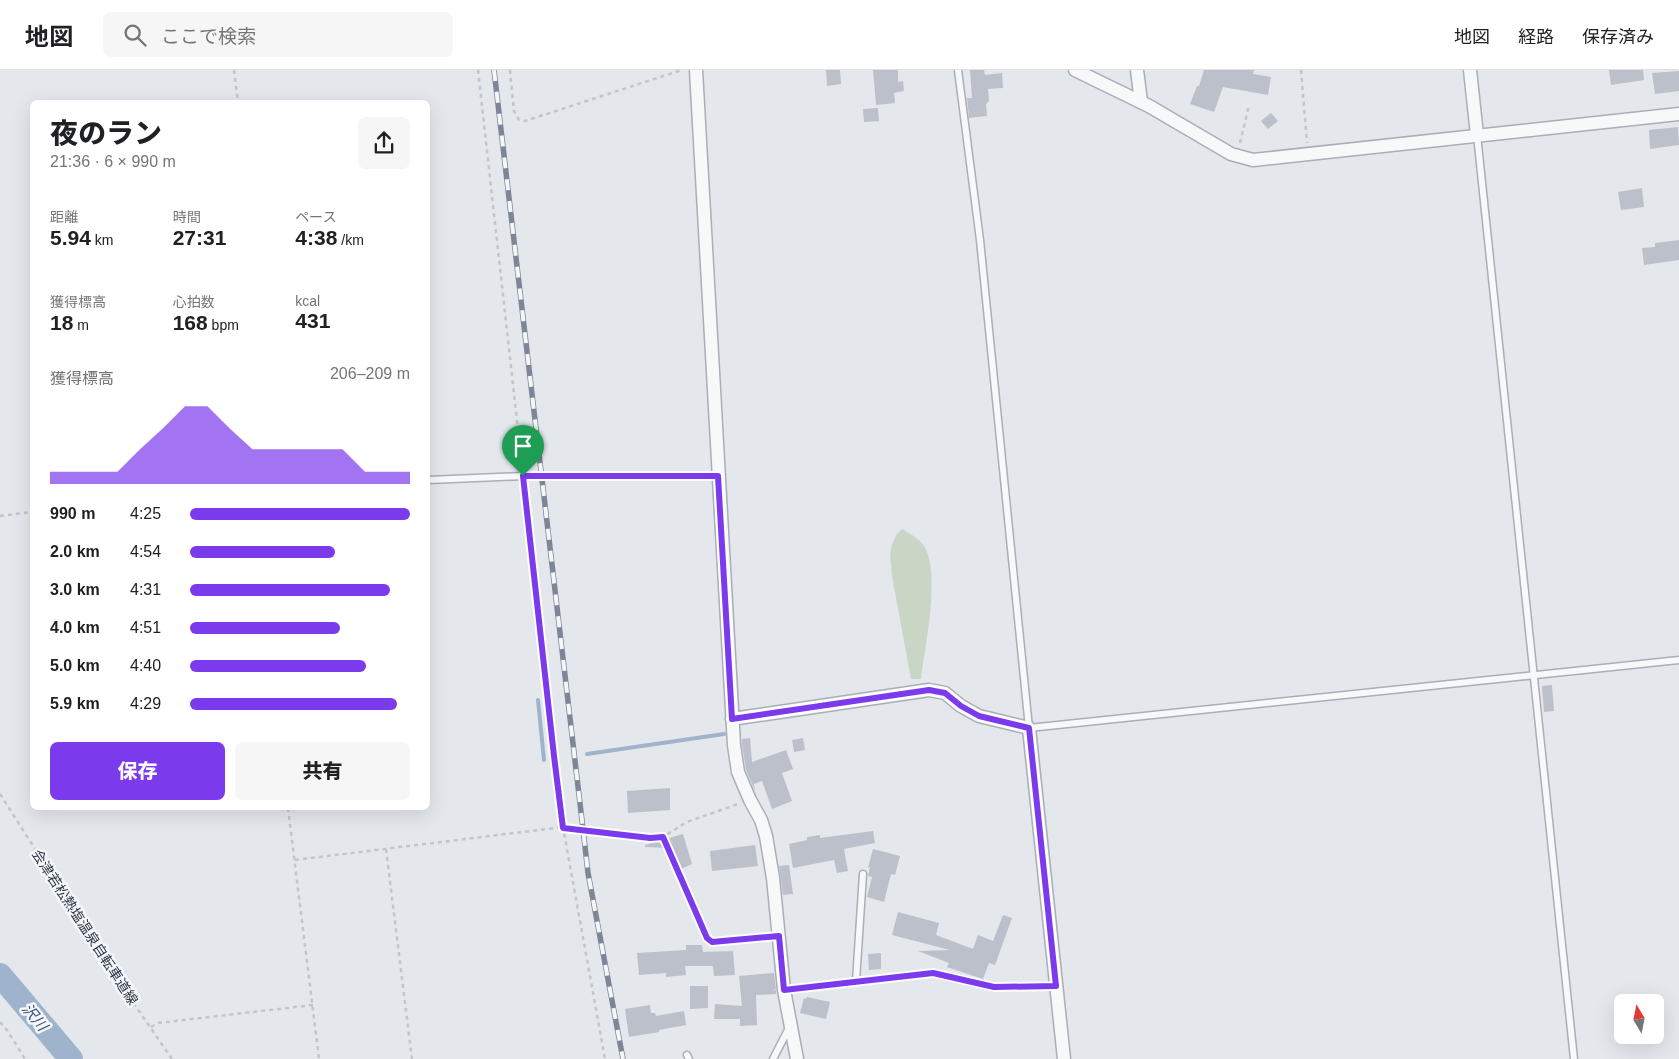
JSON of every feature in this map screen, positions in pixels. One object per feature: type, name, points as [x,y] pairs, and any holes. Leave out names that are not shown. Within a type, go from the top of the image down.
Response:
[{"type":"street","points":[[696,70],[734,746],[738,772],[750,800],[762,820],[766,836],[773,878],[784,990],[797,1059]]},
{"type":"street","points":[[1075,70],[1141,102],[1237,157],[1253,160],[1679,114]]},
{"type":"street","points":[[1137,70],[1141,102]]},
{"type":"street","points":[[1470,70],[1477,135]]},
{"type":"street","points":[[732,719],[929,690],[945,693],[961,706],[979,716],[1029,728],[1064,1059]]},
{"type":"lane","points":[[958,70],[980,240],[1029,728],[1679,660]]},
{"type":"lane","points":[[1477,135],[1574,1059]]},
{"type":"lane","points":[[430,480],[523,476],[718,476]]},
{"type":"lane","points":[[856,981],[863,874]]},
{"type":"lane","points":[[784,990],[933,973],[994,987],[1056,986]]},
{"type":"lane","points":[[772,1059],[791,1024]]},
{"type":"path","points":[[234,70],[238,100]]},
{"type":"path","points":[[478,70],[563,828],[605,1059]]},
{"type":"path","points":[[510,70],[514,111],[519,120],[525,121],[682,70]]},
{"type":"path","points":[[1301,70],[1308,154]]},
{"type":"path","points":[[1237,157],[1249,105]]},
{"type":"path","points":[[0,516],[30,512]]},
{"type":"path","name":"会津若松熱塩温泉自転車道線","points":[[0,794],[130,998],[172,1059]]},
{"type":"path","points":[[295,860],[563,828],[650,838],[663,837],[687,822],[750,800]]},
{"type":"path","points":[[288,810],[320,1059]]},
{"type":"path","points":[[663,837],[707,938],[712,942],[779,936]]},
{"type":"path","points":[[386,849],[412,1059]]},
{"type":"path","points":[[151,1027],[158,1023],[313,1005]]},
{"type":"path","points":[[0,1022],[25,1059]]},
{"type":"green space","points":[[903,529],[924,546],[929,558],[931,573],[932,591],[921,679],[911,679],[892,576],[890,556],[892,544],[897,534]]},
{"type":"building","points":[[826,70],[840,70],[841,84],[827,86]]},
{"type":"building","points":[[873,70],[898,70],[898,82],[903,81],[904,91],[894,93],[895,103],[876,105]]},
{"type":"building","points":[[970,70],[984,70],[985,75],[1002,73],[1003,88],[988,89],[987,116],[969,118],[967,98],[972,98]]},
{"type":"building","points":[[1204,70],[1254,70],[1253,74],[1271,77],[1268,95],[1223,87],[1214,112],[1190,104]]},
{"type":"building","points":[[1609,70],[1643,70],[1644,80],[1611,85]]},
{"type":"building","points":[[1679,71],[1679,91],[1655,94],[1652,73]]},
{"type":"building","points":[[878,108],[879,121],[864,122],[863,109]]},
{"type":"building","points":[[1271,113],[1278,121],[1268,129],[1261,121]]},
{"type":"building","points":[[1678,127],[1679,145],[1650,149],[1649,130]]},
{"type":"building","points":[[1642,188],[1644,207],[1621,210],[1618,192]]},
{"type":"building","points":[[1679,240],[1679,260],[1644,265],[1642,248],[1655,247],[1655,243]]},
{"type":"building","points":[[1552,685],[1554,711],[1544,712],[1542,686]]},
{"type":"building","points":[[750,738],[752,762],[786,750],[793,769],[782,773],[792,801],[772,809],[762,781],[754,784],[755,791],[746,770],[742,744],[742,739]]},
{"type":"building","points":[[803,738],[805,750],[794,752],[792,740]]},
{"type":"building","points":[[670,788],[670,810],[628,813],[627,791]]},
{"type":"building","points":[[873,831],[875,843],[844,849],[848,871],[837,873],[834,860],[793,868],[789,844],[807,840],[807,837],[820,835],[820,838]]},
{"type":"building","points":[[683,834],[692,864],[681,869],[670,848],[645,847],[645,845]]},
{"type":"building","points":[[755,845],[758,866],[712,871],[710,851]]},
{"type":"building","points":[[873,849],[900,856],[895,875],[891,874],[884,902],[867,897],[872,877],[868,876],[870,867],[868,868]]},
{"type":"building","points":[[789,865],[793,894],[783,895],[779,866]]},
{"type":"building","points":[[898,912],[939,923],[936,935],[973,949],[978,935],[993,941],[1003,915],[1012,918],[995,965],[989,963],[983,979],[947,967],[949,963],[918,951],[950,950],[892,935]]},
{"type":"building","points":[[686,945],[702,945],[703,952],[733,951],[735,975],[714,976],[713,966],[685,966],[686,975],[666,977],[666,973],[639,975],[637,953],[686,950]]},
{"type":"building","points":[[881,953],[881,969],[869,970],[868,954]]},
{"type":"building","points":[[774,973],[776,989],[773,989],[776,990],[776,994],[756,995],[757,1025],[740,1026],[740,1019],[714,1019],[715,1004],[742,1006],[739,976]]},
{"type":"building","points":[[690,986],[708,986],[708,1008],[690,1009]]},
{"type":"building","points":[[807,997],[830,1002],[826,1019],[800,1013],[804,998],[806,999]]},
{"type":"building","points":[[650,1005],[651,1013],[655,1013],[656,1016],[684,1011],[686,1025],[629,1037],[625,1009]]},
{"type":"waterway","points":[[538,700],[544,760]]},
{"type":"waterway","points":[[587,754],[724,734]]},
{"type":"waterway","name":"沢川","points":[[0,975],[71,1059]]},
{"type":"railway","points":[[494,70],[588,873],[623,1059]]},
{"type":"route","points":[[523,476],[718,476],[732,719],[929,690],[945,693],[961,706],[979,716],[1029,728],[1056,986],[994,987],[933,973],[784,990],[779,936],[712,942],[707,938],[663,837],[650,838],[563,828],[523,476]]}]
